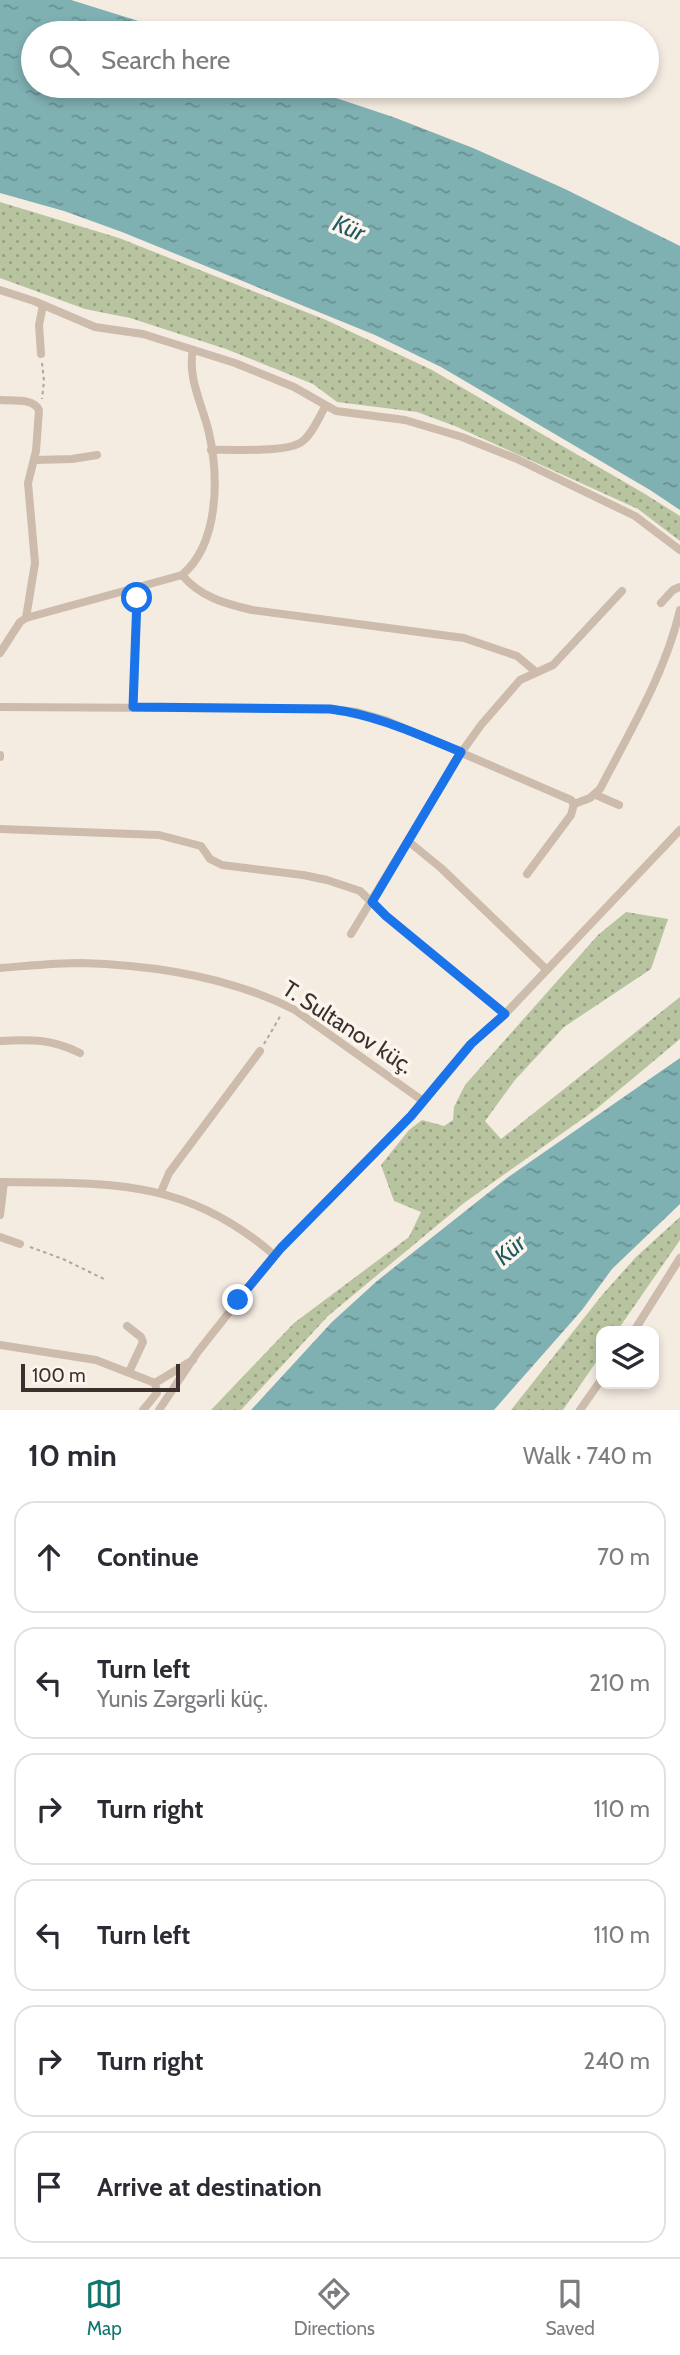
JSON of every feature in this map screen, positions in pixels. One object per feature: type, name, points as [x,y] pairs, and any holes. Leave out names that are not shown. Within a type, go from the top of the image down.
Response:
[{"type":"street","points":[[0,290],[95,327],[143,334],[235,363],[295,387],[325,407],[348,413],[405,420],[462,437],[517,458],[635,516],[680,550]]},
{"type":"street","points":[[41,354],[39,325],[43,305]]},
{"type":"street","points":[[0,653],[20,622],[26,618],[182,575],[197,559],[214,514],[211,450],[192,372],[193,350]]},
{"type":"street","points":[[0,400],[32,402],[39,410],[39,432],[28,483],[36,563],[26,618]]},
{"type":"street","points":[[211,450],[261,449],[299,444],[325,407]]},
{"type":"street","points":[[34,460],[96,455]]},
{"type":"street","points":[[182,575],[191,587],[229,604],[253,610],[471,639],[517,656],[536,672]]},
{"type":"street","points":[[661,603],[673,590],[680,587]]},
{"type":"street","points":[[133,707],[137,607],[135,590]]},
{"type":"street","points":[[351,934],[461,752],[481,725],[520,680],[553,665],[622,591]]},
{"type":"street","points":[[574,804],[596,795],[654,685],[672,641],[680,610]]},
{"type":"street","points":[[0,707],[330,709],[357,712],[385,720],[461,752],[560,795],[574,804]]},
{"type":"street","points":[[596,795],[619,805]]},
{"type":"street","points":[[527,874],[571,815],[574,804]]},
{"type":"street","points":[[0,829],[159,835],[201,846],[215,863],[327,880],[359,891],[505,1014]]},
{"type":"street","points":[[159,1410],[193,1360],[274,1255],[424,1101],[471,1044],[505,1014],[680,830]]},
{"type":"street","points":[[408,841],[441,868],[547,970]]},
{"type":"street","name":"T. Sultanov küç.","points":[[0,968],[78,963],[135,965],[232,985],[286,1005],[424,1101]]},
{"type":"street","points":[[0,1041],[45,1040],[60,1043],[80,1053]]},
{"type":"street","points":[[161,1192],[175,1165],[260,1051]]},
{"type":"street","points":[[0,1215],[2,1182],[124,1185],[161,1192],[196,1205],[222,1218],[274,1255]]},
{"type":"street","points":[[0,1237],[20,1244]]},
{"type":"street","points":[[637,1326],[680,1258]]},
{"type":"street","points":[[127,1326],[141,1337],[143,1342],[130,1372]]},
{"type":"street","points":[[0,1345],[96,1360],[155,1383]]},
{"type":"street","points":[[155,1383],[193,1360]]},
{"type":"street","points":[[143,1410],[157,1393],[155,1383]]},
{"type":"street","points":[[580,1410],[596,1387]]},
{"type":"path","points":[[37,405],[43,393],[41,354]]},
{"type":"path","points":[[260,1051],[286,1005]]},
{"type":"path","points":[[20,1244],[63,1259],[106,1280]]},
{"type":"green space","points":[[0,202],[119,238],[326,320],[432,370],[680,516],[680,541],[638,509],[455,426],[417,412],[337,402],[313,384],[226,349],[130,318],[85,309],[0,278]]},
{"type":"green space","points":[[626,912],[668,919],[651,969],[564,1027],[515,1080],[485,1121],[501,1139],[680,997],[680,1039],[595,1110],[464,1203],[328,1316],[241,1410],[211,1410],[294,1323],[409,1237],[421,1212],[394,1201],[381,1165],[409,1130],[422,1120],[444,1126],[453,1120],[454,1107],[465,1085],[598,935]]},
{"type":"green space","points":[[680,1217],[680,1240],[620,1326],[596,1326],[596,1362],[563,1410],[511,1410],[603,1294],[636,1257]]},
{"type":"water","name":"Kür","points":[[0,0],[71,0],[138,21],[21,21],[21,98],[336,98],[473,148],[565,189],[680,246],[680,510],[441,367],[375,335],[122,232],[64,211],[0,193]]},
{"type":"water","name":"Kür","points":[[680,1058],[680,1204],[612,1269],[582,1310],[494,1410],[251,1410],[332,1322],[377,1281],[507,1178]]},
{"type":"route","points":[[137,598],[133,707],[330,709],[357,712],[385,720],[461,752],[372,902],[377,909],[505,1014],[456,1060],[411,1116],[265,1265],[238,1300]]}]
